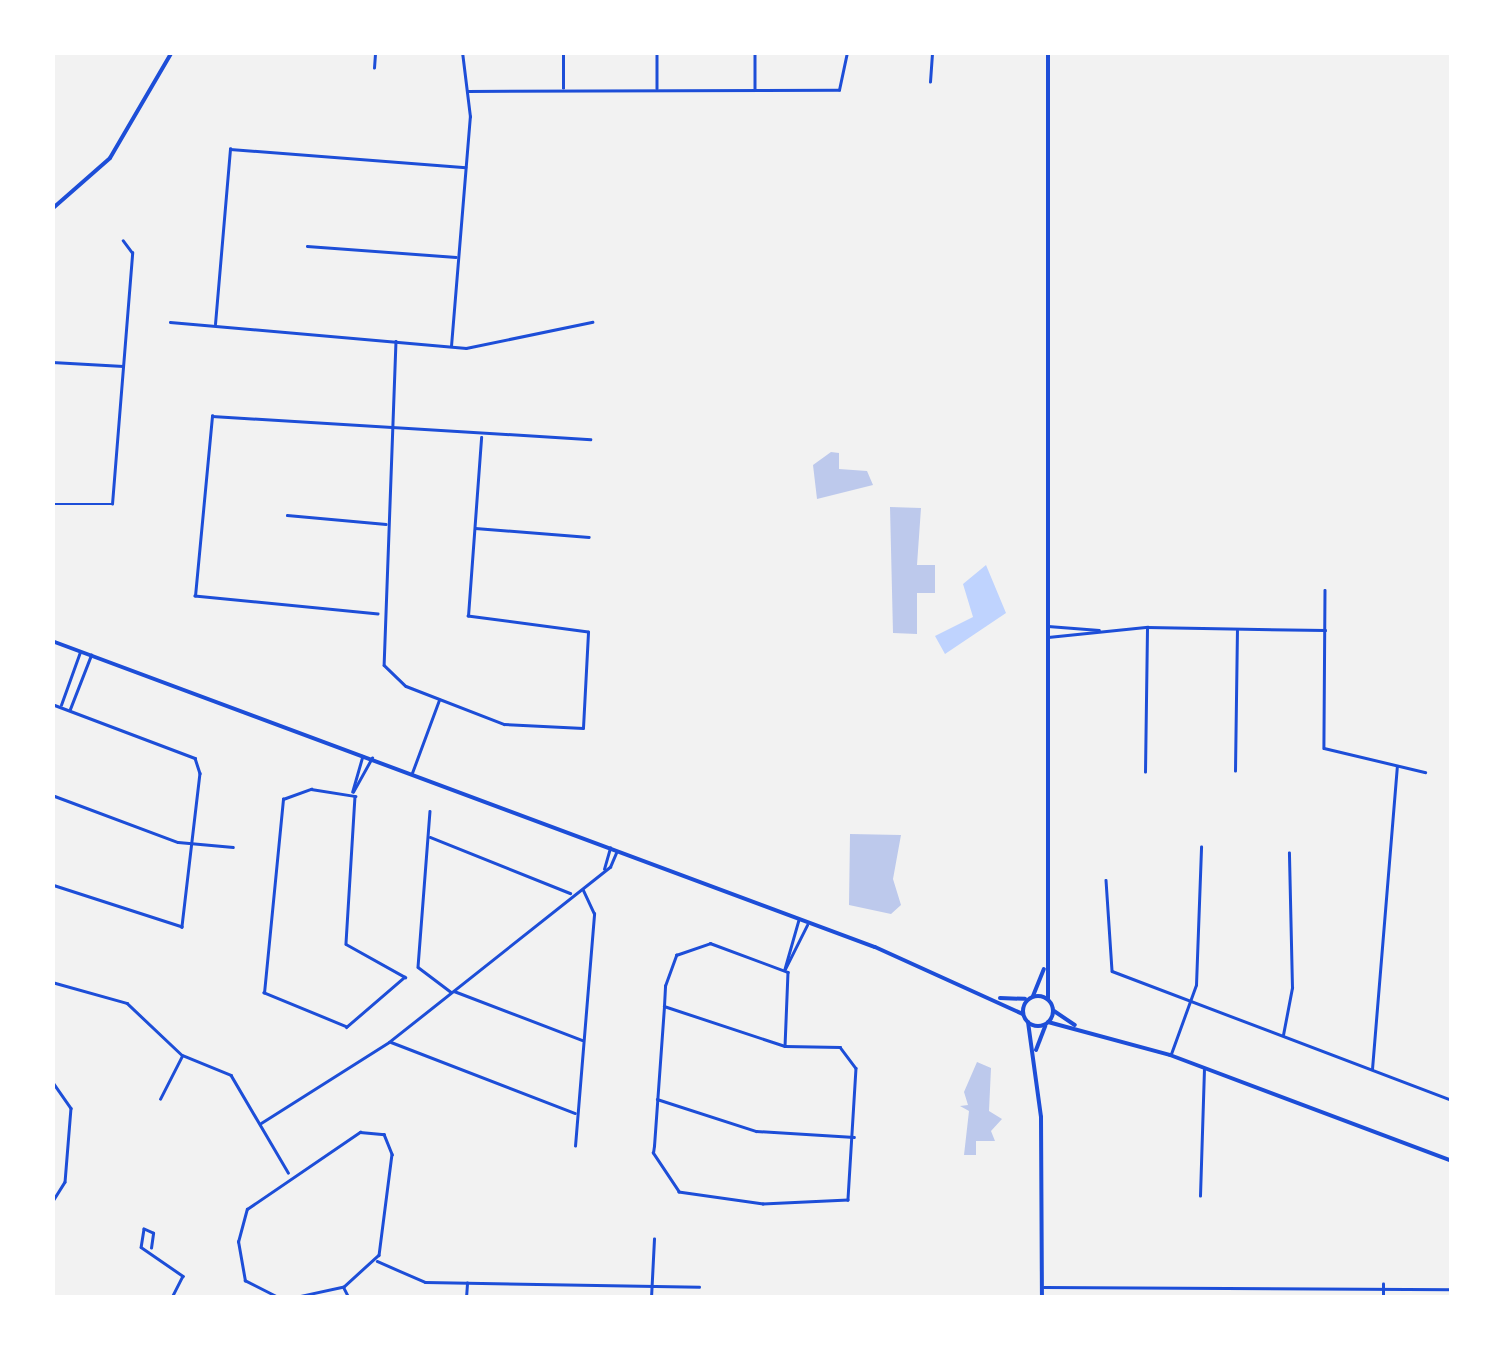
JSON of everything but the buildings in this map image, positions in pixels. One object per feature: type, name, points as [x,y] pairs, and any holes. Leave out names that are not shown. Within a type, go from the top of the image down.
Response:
[{"type":"street","points":[[52,209],[110,158],[172,52]]},
{"type":"street","points":[[374,68],[375,52]]},
{"type":"street","points":[[451,347],[465,167],[467,91],[462,52]]},
{"type":"street","points":[[563,52],[563,90]]},
{"type":"street","points":[[657,52],[657,90]]},
{"type":"street","points":[[755,52],[755,89]]},
{"type":"street","points":[[467,91],[846,86],[848,52]]},
{"type":"street","points":[[930,82],[932,52]]},
{"type":"street","points":[[1048,52],[1044,969],[1048,999],[1054,1010],[1074,1025]]},
{"type":"street","points":[[215,326],[230,148],[465,167]]},
{"type":"street","points":[[52,504],[110,507],[132,253],[122,241]]},
{"type":"street","points":[[307,246],[458,257]]},
{"type":"street","points":[[170,322],[451,347],[502,346],[592,322]]},
{"type":"street","points":[[396,341],[380,614],[388,672],[440,699],[514,726],[587,726],[588,632],[470,619],[481,437]]},
{"type":"street","points":[[52,362],[124,366]]},
{"type":"street","points":[[380,614],[195,596],[210,417],[481,437],[590,438]]},
{"type":"street","points":[[287,515],[387,524]]},
{"type":"street","points":[[474,528],[589,537]]},
{"type":"street","points":[[1325,590],[1324,748],[1425,772]]},
{"type":"street","points":[[1047,626],[1101,630]]},
{"type":"street","points":[[1046,637],[1148,627],[1324,630]]},
{"type":"street","points":[[1145,772],[1148,627]]},
{"type":"street","points":[[1235,771],[1237,630]]},
{"type":"street","points":[[52,640],[614,848],[1000,998],[1023,1014],[1036,1050],[1042,1298]]},
{"type":"street","points":[[60,706],[81,650]]},
{"type":"street","points":[[70,710],[91,654]]},
{"type":"street","points":[[412,774],[440,699]]},
{"type":"street","points":[[52,704],[198,759],[194,844],[182,927],[52,885]]},
{"type":"street","points":[[353,792],[302,789],[283,799],[264,985],[266,996],[347,1026],[405,977],[346,944],[353,792],[363,755]]},
{"type":"street","points":[[353,792],[372,758]]},
{"type":"street","points":[[1371,1070],[1397,767]]},
{"type":"street","points":[[52,795],[194,844],[233,847]]},
{"type":"street","points":[[430,812],[418,967],[452,991],[584,1040]]},
{"type":"street","points":[[428,837],[572,896]]},
{"type":"street","points":[[1170,1055],[1191,1004],[1201,847]]},
{"type":"street","points":[[261,1123],[390,1042],[604,870],[614,848]]},
{"type":"street","points":[[1282,1038],[1292,988],[1289,853]]},
{"type":"street","points":[[1106,880],[1110,969],[1191,1004],[1452,1100]]},
{"type":"street","points":[[575,1146],[594,914],[582,888]]},
{"type":"street","points":[[784,1046],[784,970],[800,919]]},
{"type":"street","points":[[784,970],[808,922]]},
{"type":"street","points":[[664,1006],[784,1046],[838,1046],[850,1055],[856,1137],[848,1200],[734,1201],[675,1191],[662,1175],[653,1153],[665,986],[676,955],[700,942],[784,970]]},
{"type":"street","points":[[1023,1014],[1044,969]]},
{"type":"street","points":[[52,982],[127,1003],[182,1055],[230,1074],[289,1174]]},
{"type":"street","points":[[1000,998],[1048,999]]},
{"type":"street","points":[[1036,1050],[1054,1010]]},
{"type":"street","points":[[1028,1022],[1074,1025],[1170,1055],[1452,1160]]},
{"type":"street","points":[[390,1042],[577,1114]]},
{"type":"street","points":[[160,1099],[182,1055]]},
{"type":"street","points":[[1200,1196],[1204,1068]]},
{"type":"street","points":[[52,1081],[66,1094],[66,1180],[52,1203]]},
{"type":"street","points":[[657,1100],[756,1130],[856,1137]]},
{"type":"street","points":[[279,1298],[246,1281],[238,1233],[250,1204],[289,1174],[363,1131],[384,1134],[392,1154],[376,1260],[344,1286],[293,1298]]},
{"type":"street","points":[[651,1298],[654,1239]]},
{"type":"street","points":[[151,1248],[183,1276],[172,1298]]},
{"type":"street","points":[[376,1260],[422,1282],[699,1286]]},
{"type":"street","points":[[466,1298],[467,1282]]},
{"type":"street","points":[[1042,1288],[1383,1284],[1452,1288]]},
{"type":"street","points":[[1383,1284],[1383,1298]]},
{"type":"street","points":[[344,1286],[349,1298]]},
{"type":"street","points":[[1105,1288],[1105,1298]]},
{"type":"water","points":[[986,565],[1006,613],[945,654],[935,636],[973,617],[963,584]]}]
